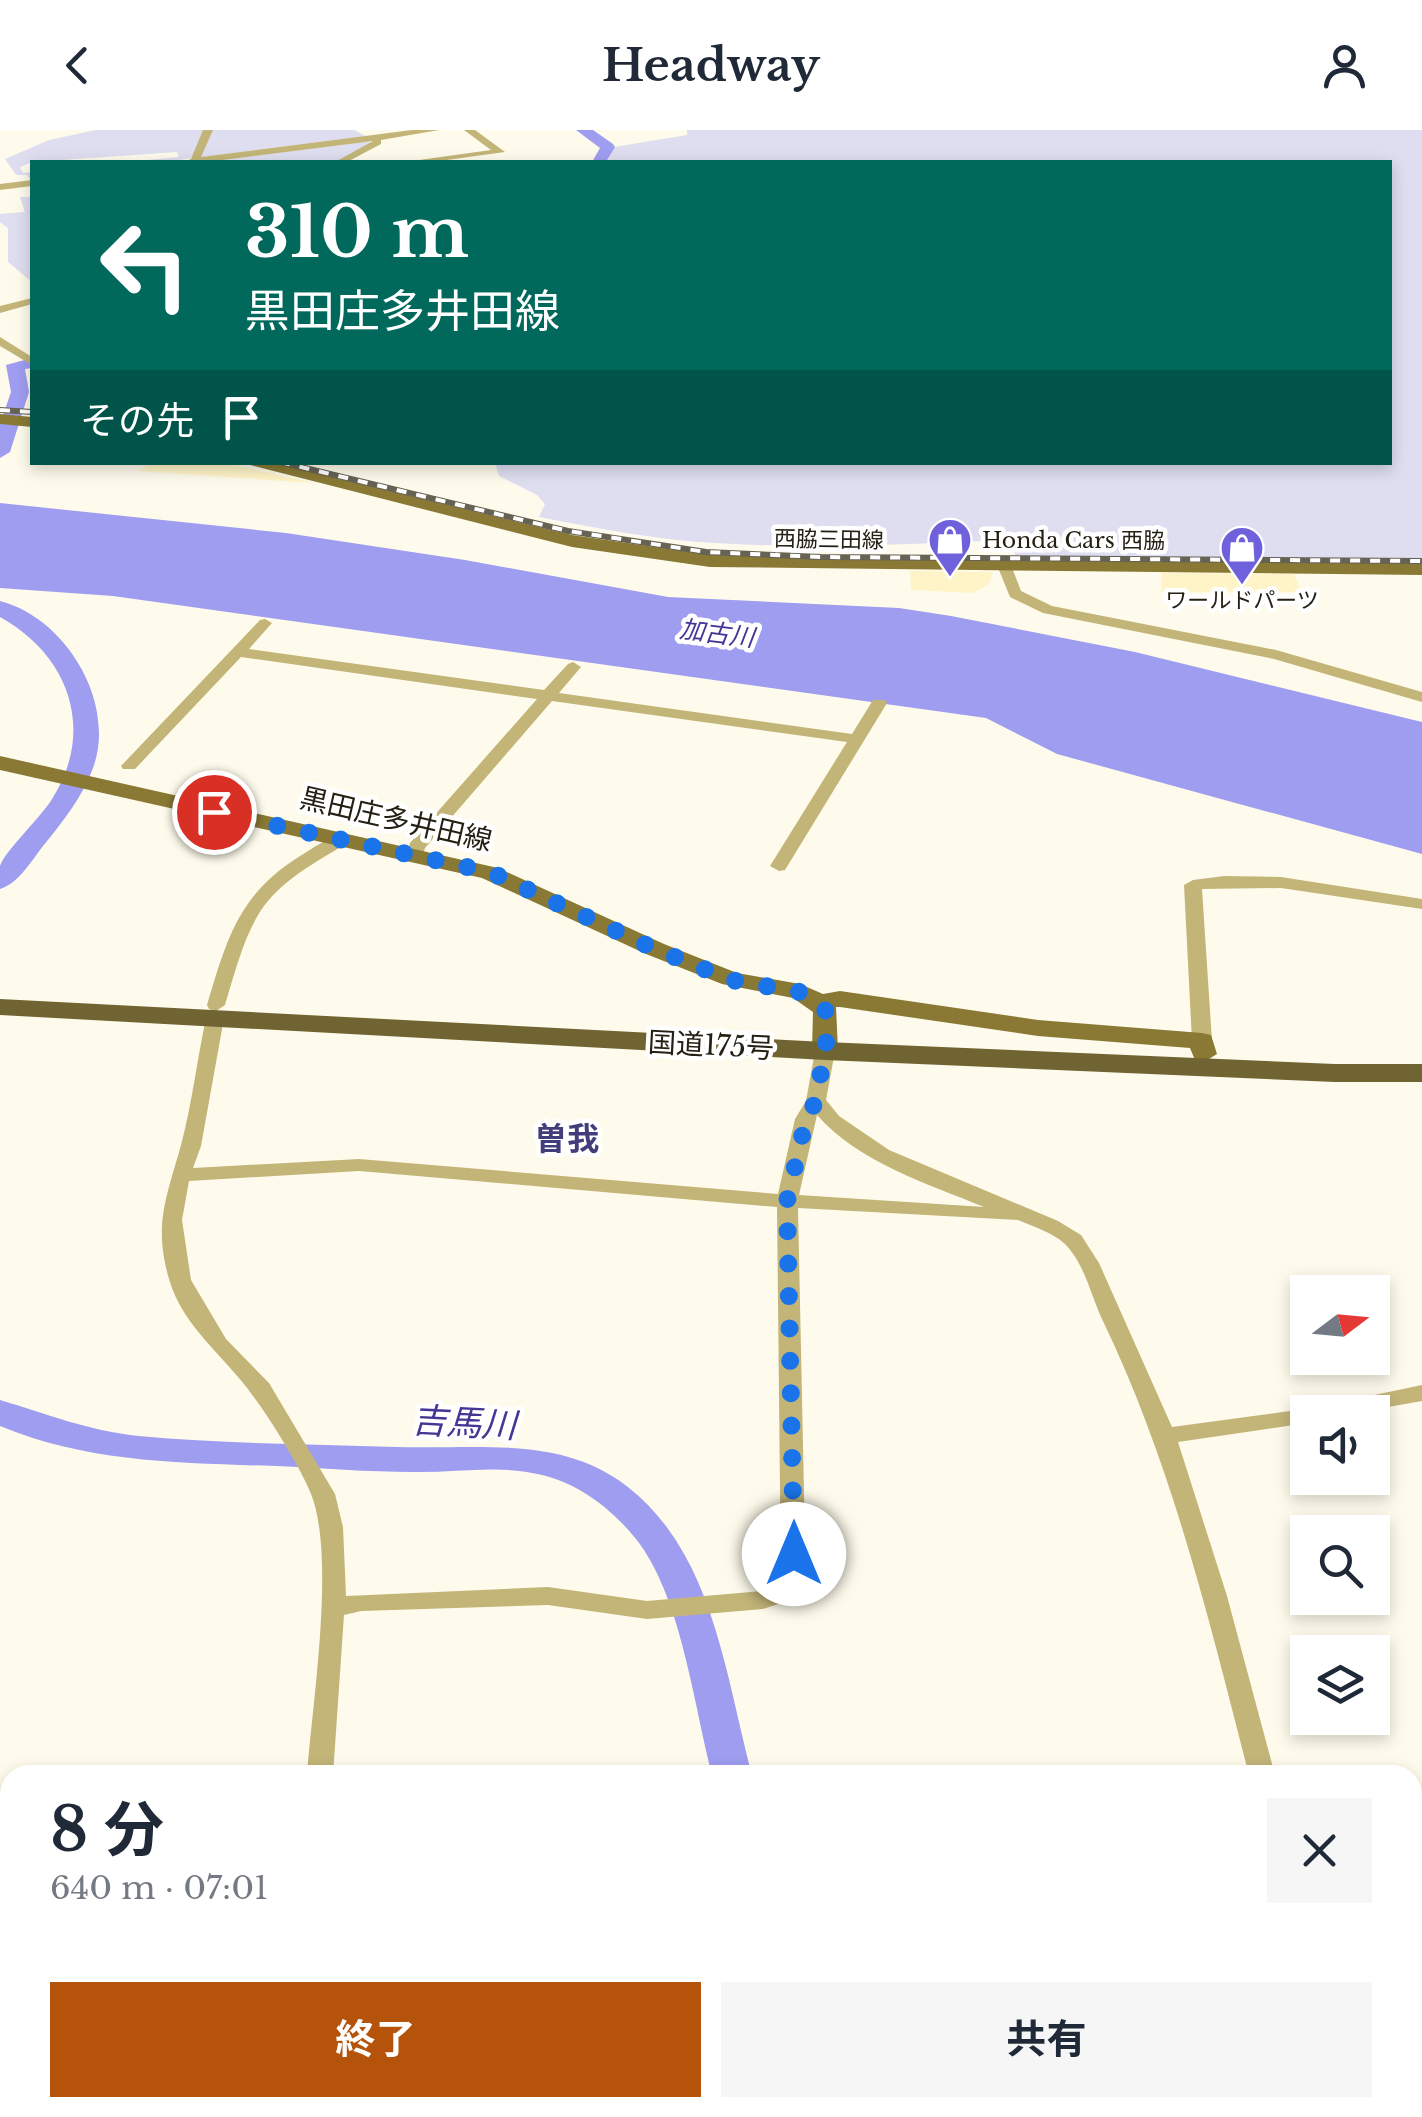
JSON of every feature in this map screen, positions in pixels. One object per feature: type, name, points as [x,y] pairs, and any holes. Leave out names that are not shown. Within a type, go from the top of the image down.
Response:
[{"type":"highway","name":"国道175号","points":[[0,995],[106,1006],[1335,1073],[1422,1072]]},
{"type":"highway","name":"国道175号","points":[[0,1007],[106,1006]]},
{"type":"highway","name":"国道175号","points":[[826,1044],[1203,1047],[1422,1055]]},
{"type":"main road","name":"西脇三田線","points":[[259,465],[572,542],[640,553],[765,564],[1422,569]]},
{"type":"main road","name":"黒田庄多井田線","points":[[0,763],[490,872],[731,980],[800,992],[819,1002],[840,999],[1203,1047]]},
{"type":"main road","points":[[819,1002],[826,1011],[826,1044]]},
{"type":"street","points":[[192,160],[208,130]]},
{"type":"street","points":[[206,160],[434,130]]},
{"type":"street","points":[[428,160],[500,152],[470,130]]},
{"type":"street","points":[[343,160],[383,137]]},
{"type":"street","points":[[0,187],[30,183]]},
{"type":"street","points":[[0,310],[30,302]]},
{"type":"street","points":[[0,342],[30,361]]},
{"type":"street","points":[[1004,566],[1015,594],[1034,606],[1276,656],[1422,697]]},
{"type":"street","points":[[130,766],[265,623]]},
{"type":"street","points":[[238,652],[856,739]]},
{"type":"street","points":[[416,855],[416,848],[573,667]]},
{"type":"street","points":[[779,866],[878,703]]},
{"type":"street","points":[[321,1765],[332,1608],[331,1527],[318,1485],[261,1389],[218,1344],[180,1280],[171,1220],[180,1175],[191,1146],[215,1012],[241,920],[252,904],[293,866],[342,839]]},
{"type":"street","points":[[1203,1047],[1192,885],[1299,881],[1422,904]]},
{"type":"street","points":[[332,1608],[360,1602],[548,1596],[646,1610],[763,1600],[794,1589],[787,1201],[806,1119],[816,1101],[826,1044]]},
{"type":"street","points":[[816,1101],[843,1130],[893,1160],[1025,1215],[1073,1240],[1124,1339],[1166,1436],[1259,1765]]},
{"type":"street","points":[[180,1175],[359,1165],[787,1201],[1025,1215]]},
{"type":"street","points":[[1390,1398],[1422,1392]]},
{"type":"street","points":[[1166,1436],[1290,1418]]},
{"type":"shaded area","points":[[96,130],[354,130],[366,136],[179,160],[147,160],[179,157],[177,152],[30,160],[20,167],[23,173],[30,172],[30,179],[16,175],[5,159],[49,140]]},
{"type":"shaded area","points":[[687,130],[1422,130],[1422,559],[1016,556],[1009,540],[752,545],[648,536],[539,517],[545,504],[537,495],[499,476],[496,465],[1392,465],[1392,160],[608,160],[614,147],[687,135]]},
{"type":"shaded area","points":[[366,141],[374,143],[341,160],[222,160]]},
{"type":"shaded area","points":[[20,197],[30,197],[30,280],[8,262],[8,228],[0,222],[0,214],[25,212]]},
{"type":"shaded area","points":[[148,465],[235,465],[314,483],[139,471]]},
{"type":"shaded area","name":"Honda Cars 西脇","points":[[910,571],[993,572],[989,584],[973,593],[911,590]]},
{"type":"shaded area","points":[[1162,573],[1294,574],[1301,592],[1161,592]]},
{"type":"water","name":"加古川","points":[[0,503],[286,533],[668,597],[899,608],[951,616],[1135,652],[1422,722],[1422,854],[1057,754],[986,718],[113,596],[0,588]]},
{"type":"waterway","points":[[583,130],[608,147],[600,160]]},
{"type":"waterway","points":[[0,452],[20,392],[15,365],[30,363]]},
{"type":"waterway","name":"吉馬川","points":[[0,608],[35,630],[64,659],[82,694],[85,715],[84,759],[75,782],[46,826],[0,881]]},
{"type":"waterway","name":"吉馬川","points":[[0,1412],[67,1436],[135,1448],[413,1460],[511,1458],[542,1462],[579,1475],[630,1509],[666,1556],[697,1636],[729,1765]]},
{"type":"railway","points":[[0,410],[30,412]]},
{"type":"railway","points":[[293,465],[568,531],[706,552],[821,557],[1422,561]]},
{"type":"place","name":"Honda Cars 西脇","points":[[950,578]]},
{"type":"place","name":"ワールドパーツ","points":[[1242,586]]},
{"type":"district","name":"曽我","points":[[567,1139]]},
{"type":"route","points":[[214,812],[490,872],[731,980],[800,992],[819,1002],[826,1011],[827,1037],[816,1101],[806,1119],[787,1201],[785,1244],[794,1554]]}]
